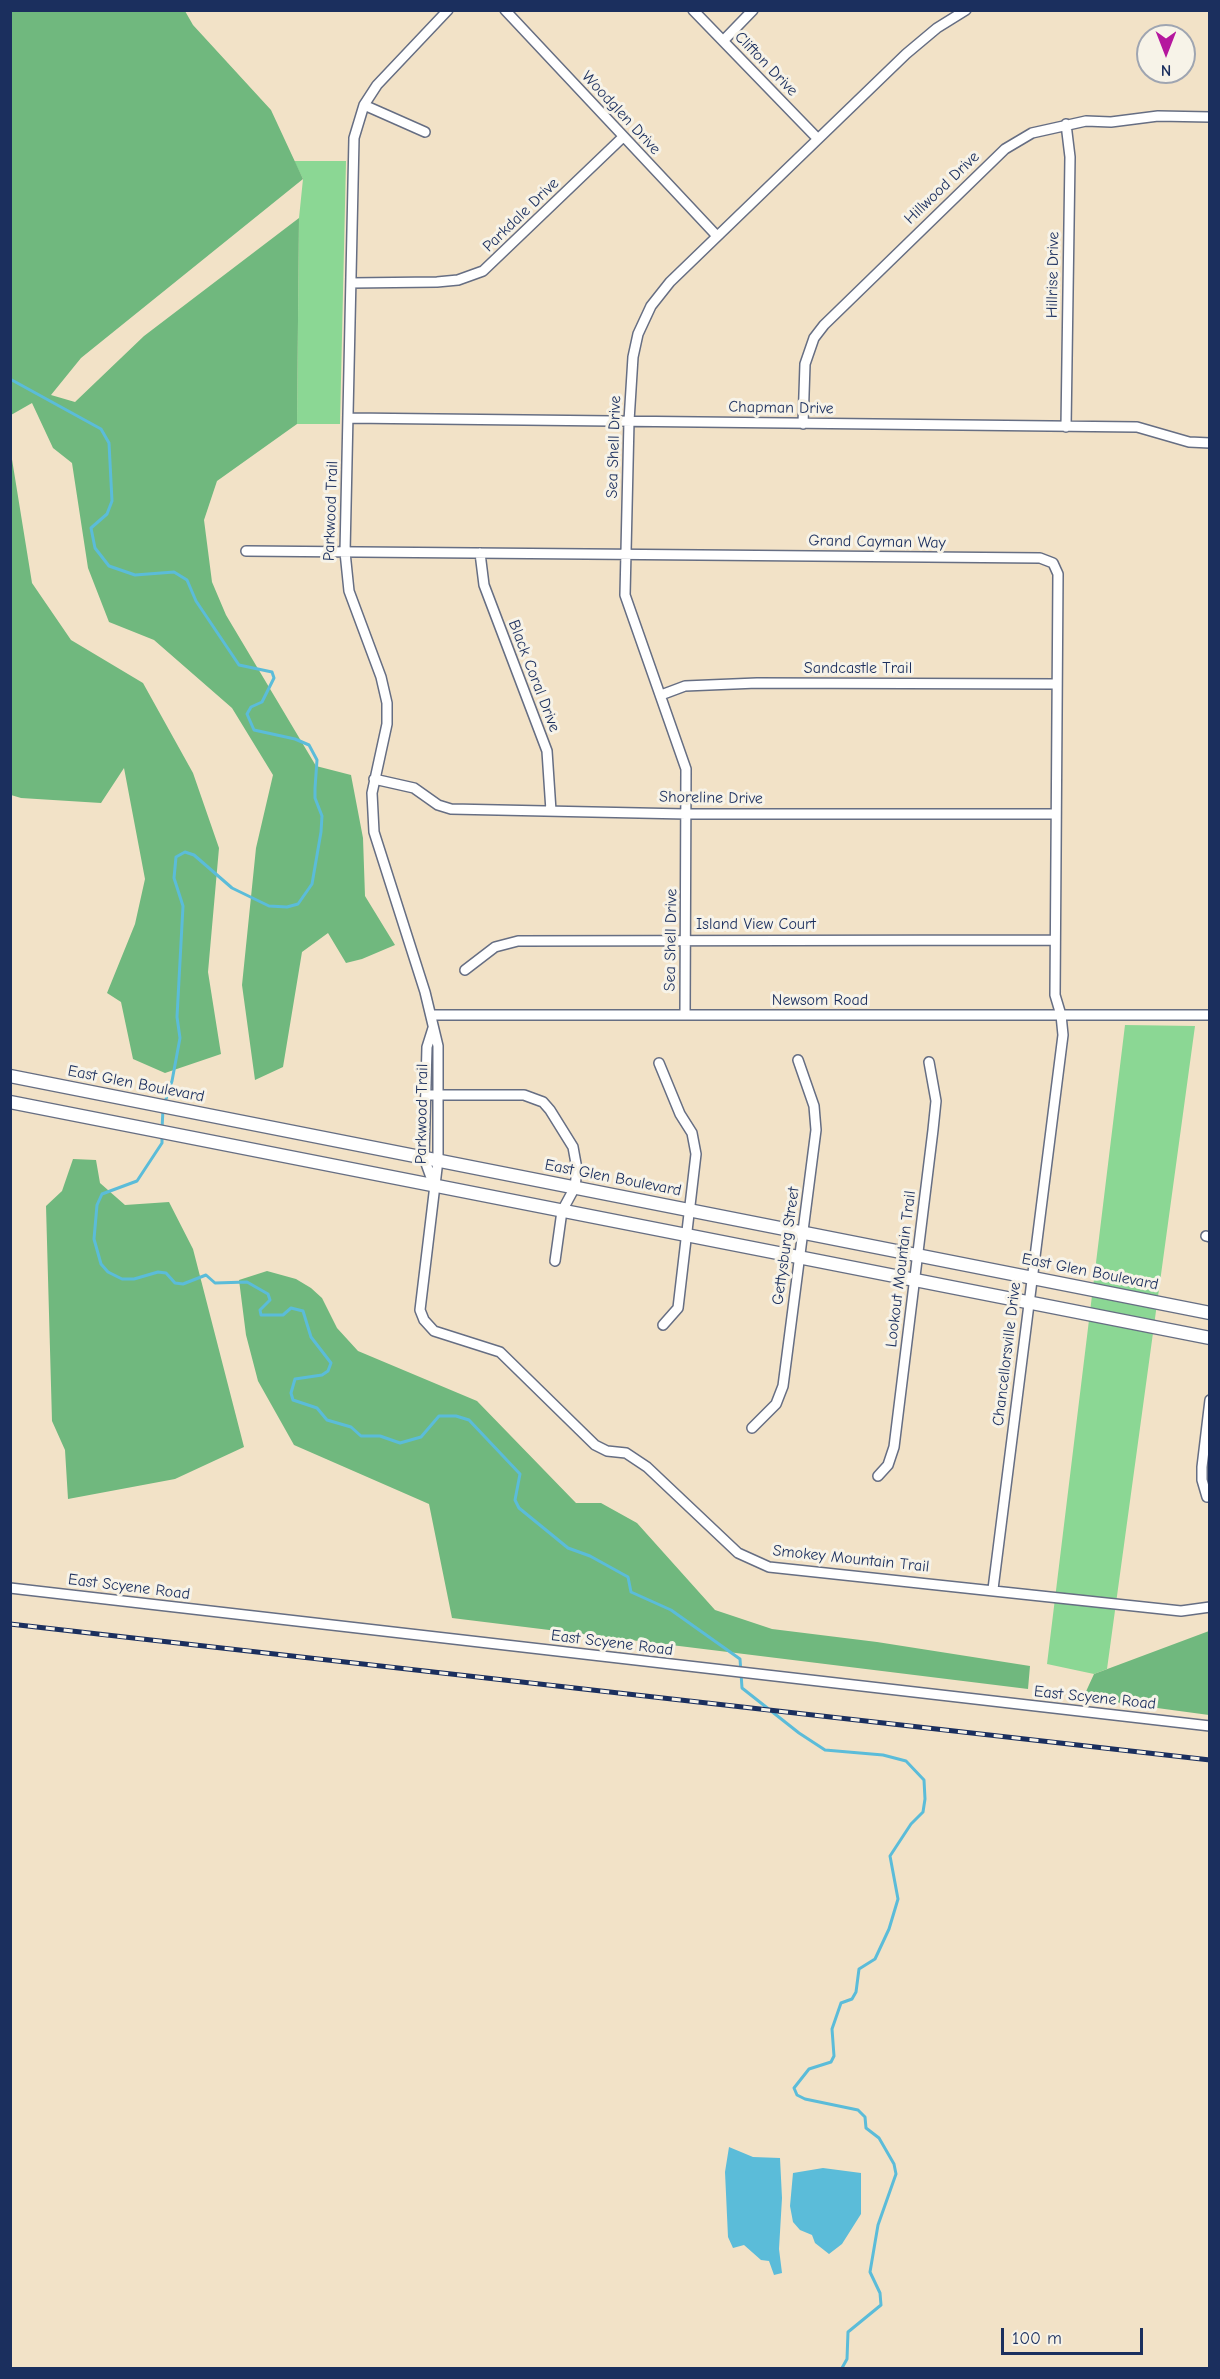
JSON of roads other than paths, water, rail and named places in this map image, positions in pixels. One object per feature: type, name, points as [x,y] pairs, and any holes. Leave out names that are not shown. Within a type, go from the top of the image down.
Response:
[{"type":"main road","name":"East Glen Boulevard","points":[[10,1076],[1209,1313]]},
{"type":"main road","points":[[10,1102],[1209,1338]]},
{"type":"street","name":"Parkwood Trail","points":[[434,1185],[438,1160],[438,1046],[431,1015],[374,832],[371,803],[374,779],[387,724],[387,703],[381,677],[349,591],[345,552],[353,151],[364,105],[391,67],[448,10]]},
{"type":"street","name":"Woodglen Drive","points":[[505,10],[717,236]]},
{"type":"street","name":"Clifton Drive","points":[[693,10],[818,139]]},
{"type":"street","points":[[723,40],[753,10]]},
{"type":"street","name":"Sea Shell Drive","points":[[685,1014],[684,759],[625,595],[629,421],[633,357],[638,334],[651,306],[670,282],[906,54],[937,28],[966,10]]},
{"type":"street","points":[[364,105],[425,132]]},
{"type":"street","name":"Hillwood Drive","points":[[803,424],[805,364],[814,338],[1005,148],[1032,133],[1066,124],[1158,116],[1209,117]]},
{"type":"street","name":"Hillrise Drive","points":[[1066,124],[1070,157],[1066,427]]},
{"type":"street","name":"Parkdale Drive","points":[[351,283],[437,282],[458,280],[483,271],[623,137]]},
{"type":"street","name":"Chapman Drive","points":[[349,418],[1137,427],[1189,442],[1209,443]]},
{"type":"street","name":"Grand Cayman Way","points":[[246,551],[1047,559],[1053,562],[1058,574],[1055,995],[1061,1015]]},
{"type":"street","name":"Black Coral Drive","points":[[480,553],[484,585],[547,752],[550,811]]},
{"type":"street","name":"Sandcastle Trail","points":[[661,695],[685,686],[757,683],[1056,684]]},
{"type":"street","name":"Shoreline Drive","points":[[374,779],[414,788],[444,808],[686,814],[1056,814]]},
{"type":"street","name":"Island View Court","points":[[465,970],[495,948],[518,940],[1055,940]]},
{"type":"street","name":"Newsom Road","points":[[431,1015],[1209,1015]]},
{"type":"street","name":"Chancellorsville Drive","points":[[993,1589],[1062,1056],[1061,1015]]},
{"type":"street","name":"Parkwood Trail","points":[[433,1028],[427,1047],[424,1158],[434,1185]]},
{"type":"street","name":"Gettysburg Street","points":[[752,1428],[776,1404],[783,1386],[803,1232],[817,1117],[798,1060]]},
{"type":"street","name":"Lookout Mountain Trail","points":[[878,1476],[888,1464],[894,1447],[936,1101],[929,1062]]},
{"type":"street","points":[[660,1063],[680,1114],[695,1143],[678,1308],[663,1325]]},
{"type":"street","points":[[426,1095],[524,1095],[543,1102],[576,1154],[578,1169],[575,1187],[562,1210],[555,1261]]},
{"type":"street","name":"Smokey Mountain Trail","points":[[434,1185],[420,1310],[424,1320],[434,1331],[500,1352],[595,1445],[607,1451],[626,1453],[647,1467],[738,1553],[769,1566],[1181,1611],[1209,1607]]},
{"type":"street","points":[[1207,1497],[1202,1480],[1202,1467],[1209,1400]]},
{"type":"street","name":"East Scyene Road","points":[[10,1588],[1209,1726]]},
{"type":"water","points":[[729,2147],[753,2157],[780,2158],[782,2198],[779,2249],[782,2273],[774,2275],[769,2261],[761,2260],[744,2245],[733,2248],[728,2237],[725,2172]]},
{"type":"water","points":[[823,2168],[861,2173],[861,2214],[842,2244],[829,2254],[815,2243],[812,2235],[800,2230],[793,2222],[790,2206],[793,2173]]},
{"type":"waterway","points":[[10,379],[101,429],[109,443],[112,501],[107,514],[91,528],[95,548],[109,566],[135,575],[174,572],[187,580],[196,601],[239,665],[272,672],[274,678],[262,702],[251,707],[247,714],[254,730],[295,739],[309,745],[317,760],[315,798],[322,816],[321,832],[312,884],[298,904],[287,907],[269,906],[232,888],[194,855],[185,852],[176,857],[174,878],[183,906],[177,1017],[180,1038],[172,1081],[165,1102]]},
{"type":"waterway","points":[[162,1129],[163,1109]]},
{"type":"waterway","points":[[162,1135],[162,1143],[137,1181],[102,1194],[97,1205],[94,1239],[101,1264],[108,1272],[122,1279],[134,1279],[158,1272],[166,1273],[175,1283],[183,1284],[206,1275],[215,1283],[247,1282],[268,1294],[270,1300],[260,1310],[261,1315],[283,1315],[291,1308],[303,1311],[311,1337],[331,1363],[328,1371],[322,1375],[295,1379],[291,1393],[293,1400],[317,1408],[327,1420],[351,1427],[361,1436],[380,1436],[400,1443],[421,1437],[439,1416],[456,1416],[469,1420],[520,1474],[515,1500],[519,1508],[568,1548],[590,1556],[628,1577],[631,1592],[671,1610],[740,1659],[742,1688],[799,1733],[825,1750],[883,1755],[906,1761],[924,1780],[923,1812],[911,1824],[890,1856],[898,1899],[889,1929],[875,1959],[859,1969],[856,1992],[852,1999],[841,2003],[832,2029],[834,2056],[831,2062],[809,2069],[794,2088],[797,2095],[805,2099],[858,2110],[865,2117],[866,2128],[879,2138],[894,2164],[896,2174],[878,2225],[870,2272],[880,2293],[881,2305],[848,2332],[847,2359],[842,2368]]},
{"type":"railway","points":[[10,1624],[1210,1760]]}]
